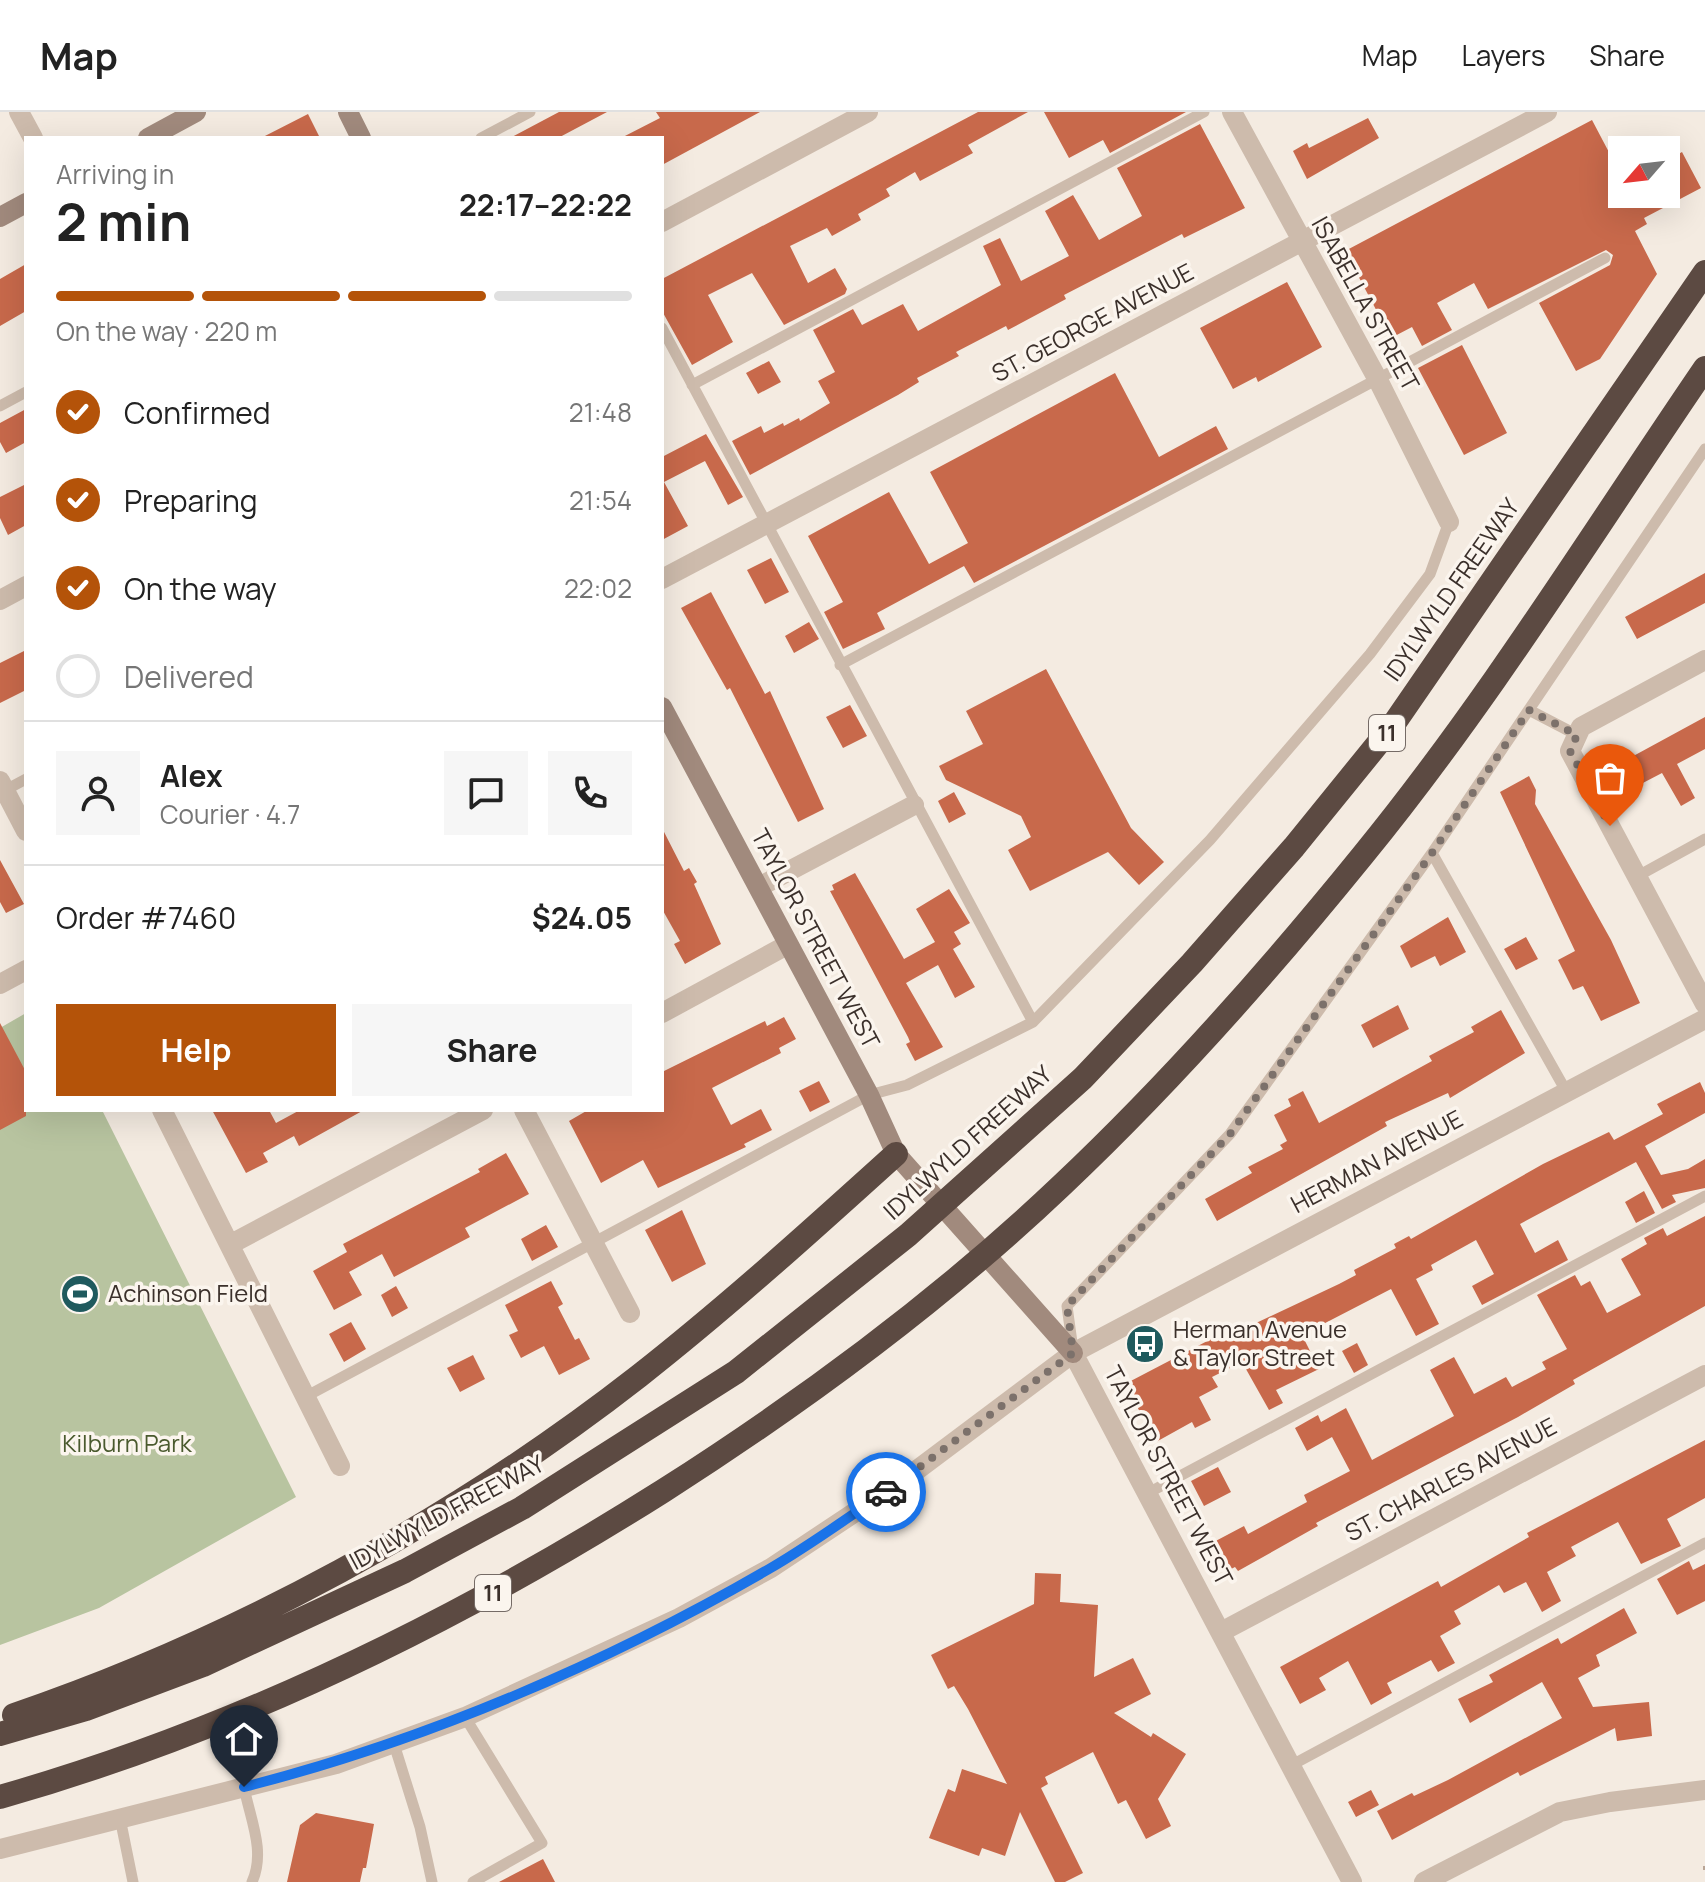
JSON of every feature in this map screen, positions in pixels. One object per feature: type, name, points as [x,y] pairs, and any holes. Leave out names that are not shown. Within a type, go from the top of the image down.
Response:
[{"type":"highway","name":"IDYLWYLD FREEWAY","points":[[0,1734],[86,1709],[203,1665],[405,1571],[522,1508],[736,1372],[908,1235],[1083,1078],[1192,963],[1393,725],[1705,272]]},
{"type":"highway","name":"11","points":[[0,1797],[164,1746],[290,1693],[466,1609],[570,1550],[744,1439],[937,1295],[1062,1185],[1221,1022],[1364,854],[1462,724],[1705,368]]},
{"type":"highway","points":[[0,1719],[158,1659],[257,1614],[399,1536],[514,1465],[638,1377],[760,1276],[896,1154]]},
{"type":"street","points":[[19,112],[32,136]]},
{"type":"street","points":[[152,136],[196,112]]},
{"type":"street","points":[[348,112],[360,136]]},
{"type":"street","points":[[664,221],[868,112]]},
{"type":"street","name":"ISABELLA STREET","points":[[1232,112],[1378,380],[1449,522]]},
{"type":"street","name":"ST. GEORGE AVENUE","points":[[664,578],[1303,244],[1547,112]]},
{"type":"street","points":[[0,217],[24,204]]},
{"type":"street","points":[[0,600],[24,587]]},
{"type":"street","points":[[1705,660],[1579,731],[1570,751],[1705,1004]]},
{"type":"street","name":"TAYLOR STREET WEST","points":[[664,711],[869,1095],[896,1154],[1073,1353],[1352,1882]]},
{"type":"street","points":[[2,788],[24,827]]},
{"type":"street","points":[[759,887],[914,805]]},
{"type":"street","points":[[664,1012],[787,945]]},
{"type":"street","points":[[0,984],[24,971]]},
{"type":"street","name":"HERMAN AVENUE","points":[[0,1849],[336,1764],[465,1717],[679,1618],[771,1568],[905,1479],[1073,1353],[1705,1019]]},
{"type":"street","points":[[163,1112],[340,1466]]},
{"type":"street","points":[[231,1244],[479,1112]]},
{"type":"street","points":[[525,1112],[630,1313]]},
{"type":"street","name":"ST. CHARLES AVENUE","points":[[1221,1632],[1705,1375]]},
{"type":"street","points":[[1424,1882],[1560,1812],[1705,1790]]},
{"type":"lane","points":[[485,136],[530,112]]},
{"type":"lane","points":[[692,385],[1204,112]]},
{"type":"lane","points":[[840,665],[1605,258]]},
{"type":"lane","points":[[664,332],[914,805],[1033,1022]]},
{"type":"lane","points":[[0,406],[24,393]]},
{"type":"lane","points":[[1073,1353],[1067,1306],[1230,1134],[1432,853],[1705,449]]},
{"type":"lane","points":[[305,1397],[869,1095],[907,1085],[1033,1022],[1210,840],[1370,654],[1430,574],[1449,522]]},
{"type":"lane","points":[[1529,710],[1579,731]]},
{"type":"lane","points":[[2,788],[24,780]]},
{"type":"lane","points":[[1636,877],[1705,839]]},
{"type":"lane","points":[[1432,853],[1566,1091]]},
{"type":"lane","points":[[1148,1493],[1705,1196]]},
{"type":"lane","points":[[1290,1766],[1705,1543]]},
{"type":"lane","points":[[465,1717],[542,1843],[473,1882]]},
{"type":"lane","points":[[394,1744],[420,1827],[432,1882]]},
{"type":"lane","points":[[244,1787],[259,1851],[258,1868],[252,1882]]},
{"type":"lane","points":[[120,1818],[133,1882]]},
{"type":"path","points":[[1705,1866],[1705,1872]]},
{"type":"green space","name":"Kilburn Park","points":[[24,1014],[24,1112],[103,1112],[296,1497],[99,1608],[0,1645],[0,1028]]},
{"type":"building","points":[[559,112],[607,112],[562,136],[514,136]]},
{"type":"building","points":[[656,112],[760,112],[664,164],[664,136],[625,136],[660,118]]},
{"type":"building","points":[[978,112],[1028,112],[968,145],[973,153],[920,181],[915,172],[886,189],[890,196],[858,214],[861,220],[832,236],[827,228],[790,246],[808,283],[835,268],[847,289],[845,294],[784,325],[752,273],[708,295],[733,342],[692,365],[664,315],[664,278]]},
{"type":"building","points":[[1044,112],[1186,112],[1110,153],[1103,140],[1069,158]]},
{"type":"building","points":[[308,114],[319,136],[265,136]]},
{"type":"building","points":[[1368,118],[1379,138],[1307,179],[1293,151],[1307,143],[1309,148]]},
{"type":"building","points":[[1592,120],[1608,150],[1608,208],[1663,208],[1644,218],[1647,224],[1635,231],[1657,274],[1600,359],[1576,371],[1539,303],[1610,265],[1613,255],[1606,250],[1488,309],[1474,283],[1437,303],[1452,330],[1422,346],[1412,327],[1391,338],[1345,251]]},
{"type":"building","points":[[1200,124],[1245,208],[1184,238],[1182,234],[1064,295],[1066,299],[1008,330],[1006,326],[956,352],[959,356],[917,378],[919,382],[898,395],[750,475],[732,441],[761,426],[764,433],[783,423],[784,426],[799,418],[800,421],[830,403],[818,381],[835,372],[813,330],[853,309],[862,325],[903,304],[918,331],[1001,285],[983,246],[1000,238],[1021,281],[1069,256],[1045,211],[1073,195],[1099,240],[1142,216],[1117,168]]},
{"type":"building","points":[[1682,152],[1701,188],[1680,199],[1680,153]]},
{"type":"building","points":[[24,265],[24,312],[0,326],[0,279]]},
{"type":"building","points":[[1287,282],[1322,347],[1258,382],[1256,377],[1233,389],[1200,328]]},
{"type":"building","points":[[1462,345],[1507,433],[1464,455],[1418,368]]},
{"type":"building","points":[[769,361],[781,382],[758,394],[746,373]]},
{"type":"building","points":[[1115,373],[1159,457],[1216,426],[1228,449],[974,583],[964,566],[877,613],[885,629],[843,649],[824,612],[843,602],[808,536],[889,492],[929,564],[968,543],[930,472]]},
{"type":"building","points":[[24,410],[24,443],[6,453],[0,442],[0,423]]},
{"type":"building","points":[[706,434],[743,497],[728,505],[705,461],[664,482],[664,456]]},
{"type":"building","points":[[664,482],[688,526],[664,539]]},
{"type":"building","points":[[24,485],[24,526],[8,535],[0,518],[0,497]]},
{"type":"building","points":[[771,558],[789,592],[765,604],[747,570]]},
{"type":"building","points":[[1705,573],[1705,603],[1637,639],[1625,617]]},
{"type":"building","points":[[711,592],[765,694],[770,691],[824,809],[798,822],[730,688],[727,690],[681,608]]},
{"type":"building","points":[[809,622],[819,639],[794,653],[785,636]]},
{"type":"building","points":[[24,651],[24,691],[0,703],[0,663]]},
{"type":"building","points":[[1046,669],[1131,828],[1164,862],[1139,885],[1108,852],[1030,891],[1008,850],[1031,837],[1021,816],[946,780],[939,766],[983,744],[966,711]]},
{"type":"building","points":[[850,705],[867,736],[843,748],[826,717]]},
{"type":"building","points":[[1705,717],[1705,749],[1677,764],[1695,798],[1681,806],[1662,773],[1639,785],[1626,760]]},
{"type":"building","points":[[1529,776],[1536,790],[1535,804],[1611,940],[1640,1003],[1601,1021],[1583,986],[1573,990],[1558,960],[1575,951],[1500,792]]},
{"type":"building","points":[[954,792],[966,814],[949,823],[938,801]]},
{"type":"building","points":[[664,832],[684,871],[689,868],[697,882],[694,884],[721,944],[685,964],[674,944],[680,941],[664,913]]},
{"type":"building","points":[[0,860],[24,904],[6,913],[0,902]]},
{"type":"building","points":[[855,873],[904,959],[935,942],[916,909],[949,889],[970,923],[954,932],[961,944],[953,949],[975,987],[955,998],[938,965],[906,983],[943,1047],[915,1061],[906,1044],[910,1042],[908,1037],[830,891],[834,890],[832,885]]},
{"type":"building","points":[[1448,917],[1466,952],[1440,966],[1435,956],[1411,968],[1400,946]]},
{"type":"building","points":[[1526,937],[1538,959],[1516,970],[1504,949]]},
{"type":"building","points":[[1398,1005],[1409,1029],[1373,1048],[1361,1025]]},
{"type":"building","points":[[1501,1010],[1525,1053],[1450,1098],[1448,1093],[1385,1122],[1387,1126],[1217,1221],[1205,1199],[1252,1173],[1248,1167],[1283,1149],[1280,1145],[1287,1141],[1274,1115],[1291,1106],[1288,1099],[1303,1091],[1319,1123],[1432,1061],[1429,1056],[1474,1032],[1471,1027]]},
{"type":"building","points":[[784,1017],[796,1039],[779,1048],[781,1053],[712,1088],[731,1125],[761,1109],[772,1130],[744,1144],[746,1147],[658,1188],[643,1160],[601,1183],[569,1121],[585,1112],[664,1112],[664,1071],[765,1021],[767,1026]]},
{"type":"building","points":[[0,1023],[24,1068],[26,1116],[0,1130]]},
{"type":"building","points":[[819,1081],[830,1102],[810,1112],[799,1091]]},
{"type":"building","points":[[1700,1082],[1705,1093],[1705,1113],[1645,1146],[1661,1175],[1688,1169],[1705,1159],[1705,1188],[1672,1195],[1676,1202],[1662,1209],[1636,1162],[1520,1224],[1535,1253],[1558,1240],[1568,1260],[1482,1305],[1472,1286],[1494,1274],[1476,1240],[1431,1265],[1433,1270],[1416,1279],[1439,1324],[1416,1336],[1391,1289],[1302,1335],[1319,1369],[1276,1390],[1283,1403],[1269,1410],[1242,1362],[1212,1377],[1218,1387],[1199,1397],[1211,1420],[1195,1428],[1192,1422],[1156,1442],[1125,1384],[1236,1326],[1239,1331],[1339,1284],[1356,1275],[1354,1270],[1396,1248],[1394,1244],[1409,1236],[1411,1239],[1543,1164],[1609,1132],[1614,1140],[1663,1114],[1657,1104]]},
{"type":"building","points":[[213,1112],[270,1112],[276,1123],[296,1112],[360,1112],[299,1146],[294,1136],[263,1153],[268,1162],[246,1173]]},
{"type":"building","points":[[506,1153],[529,1194],[465,1228],[470,1237],[394,1277],[382,1254],[349,1272],[362,1295],[334,1310],[313,1271],[347,1252],[343,1244],[480,1172],[478,1169]]},
{"type":"building","points":[[1644,1191],[1655,1213],[1636,1223],[1625,1202]]},
{"type":"building","points":[[682,1210],[706,1264],[672,1282],[645,1230]]},
{"type":"building","points":[[1705,1216],[1705,1306],[1573,1380],[1575,1384],[1518,1417],[1316,1523],[1318,1526],[1238,1571],[1235,1567],[1225,1572],[1210,1544],[1244,1526],[1248,1534],[1307,1502],[1304,1495],[1350,1471],[1332,1437],[1307,1451],[1295,1428],[1318,1415],[1321,1422],[1346,1408],[1372,1460],[1454,1416],[1430,1370],[1454,1357],[1474,1394],[1506,1377],[1512,1387],[1546,1369],[1542,1362],[1567,1349],[1537,1295],[1575,1275],[1581,1286],[1590,1281],[1607,1313],[1641,1295],[1621,1259],[1647,1244],[1644,1238],[1663,1228],[1667,1236]]},
{"type":"building","points":[[546,1225],[558,1247],[532,1261],[521,1239]]},
{"type":"building","points":[[551,1281],[563,1304],[558,1307],[575,1340],[579,1338],[590,1359],[559,1375],[544,1346],[521,1358],[509,1335],[518,1331],[505,1305]]},
{"type":"building","points":[[396,1286],[408,1308],[392,1317],[381,1295]]},
{"type":"building","points":[[351,1322],[366,1349],[344,1362],[329,1334]]},
{"type":"building","points":[[1357,1343],[1368,1365],[1354,1373],[1342,1351]]},
{"type":"building","points":[[473,1355],[485,1379],[460,1392],[447,1368]]},
{"type":"building","points":[[1705,1440],[1705,1498],[1667,1519],[1681,1546],[1641,1564],[1618,1522],[1571,1547],[1576,1556],[1547,1572],[1561,1601],[1542,1612],[1526,1582],[1504,1593],[1499,1585],[1454,1611],[1461,1624],[1440,1636],[1455,1663],[1438,1672],[1431,1660],[1387,1683],[1392,1693],[1371,1705],[1348,1661],[1319,1678],[1326,1690],[1300,1704],[1280,1667],[1438,1581],[1441,1587],[1529,1537],[1527,1533]]},
{"type":"building","points":[[1218,1467],[1231,1492],[1204,1506],[1191,1481]]},
{"type":"building","points":[[1689,1561],[1693,1570],[1705,1564],[1705,1601],[1677,1615],[1657,1579]]},
{"type":"building","points":[[1035,1573],[1061,1574],[1060,1602],[1098,1605],[1094,1677],[1133,1658],[1151,1694],[1114,1713],[1151,1737],[1153,1733],[1186,1754],[1158,1799],[1171,1826],[1146,1839],[1126,1800],[1118,1804],[1093,1752],[1045,1777],[1048,1784],[1041,1788],[1083,1873],[1065,1882],[1055,1882],[1020,1812],[1005,1856],[982,1848],[979,1856],[929,1838],[948,1789],[955,1792],[962,1769],[1007,1784],[968,1709],[954,1686],[948,1689],[931,1655],[1034,1604]]},
{"type":"building","points":[[1624,1608],[1637,1633],[1596,1655],[1600,1666],[1578,1678],[1593,1707],[1649,1702],[1652,1736],[1617,1741],[1615,1728],[1520,1776],[1518,1772],[1392,1840],[1377,1811],[1412,1793],[1414,1796],[1448,1780],[1562,1718],[1542,1682],[1470,1723],[1458,1699],[1493,1682],[1489,1675],[1558,1638],[1561,1644]]},
{"type":"building","points":[[1371,1790],[1379,1805],[1356,1817],[1348,1802]]},
{"type":"building","points":[[316,1813],[374,1824],[366,1868],[363,1868],[360,1882],[287,1882],[300,1825]]},
{"type":"building","points":[[543,1859],[555,1882],[499,1882]]},
{"type":"way so far","points":[[886,1492],[1073,1353],[1067,1306],[1230,1134],[1432,853],[1529,710],[1577,735],[1570,751],[1610,826]]},
{"type":"place","name":"Achinson Field","points":[[80,1294]]},
{"type":"place","name":"Herman Avenue & Taylor Street","points":[[1145,1344]]},
{"type":"route","points":[[244,1787],[336,1764],[465,1717],[679,1618],[771,1568],[886,1492]]}]
